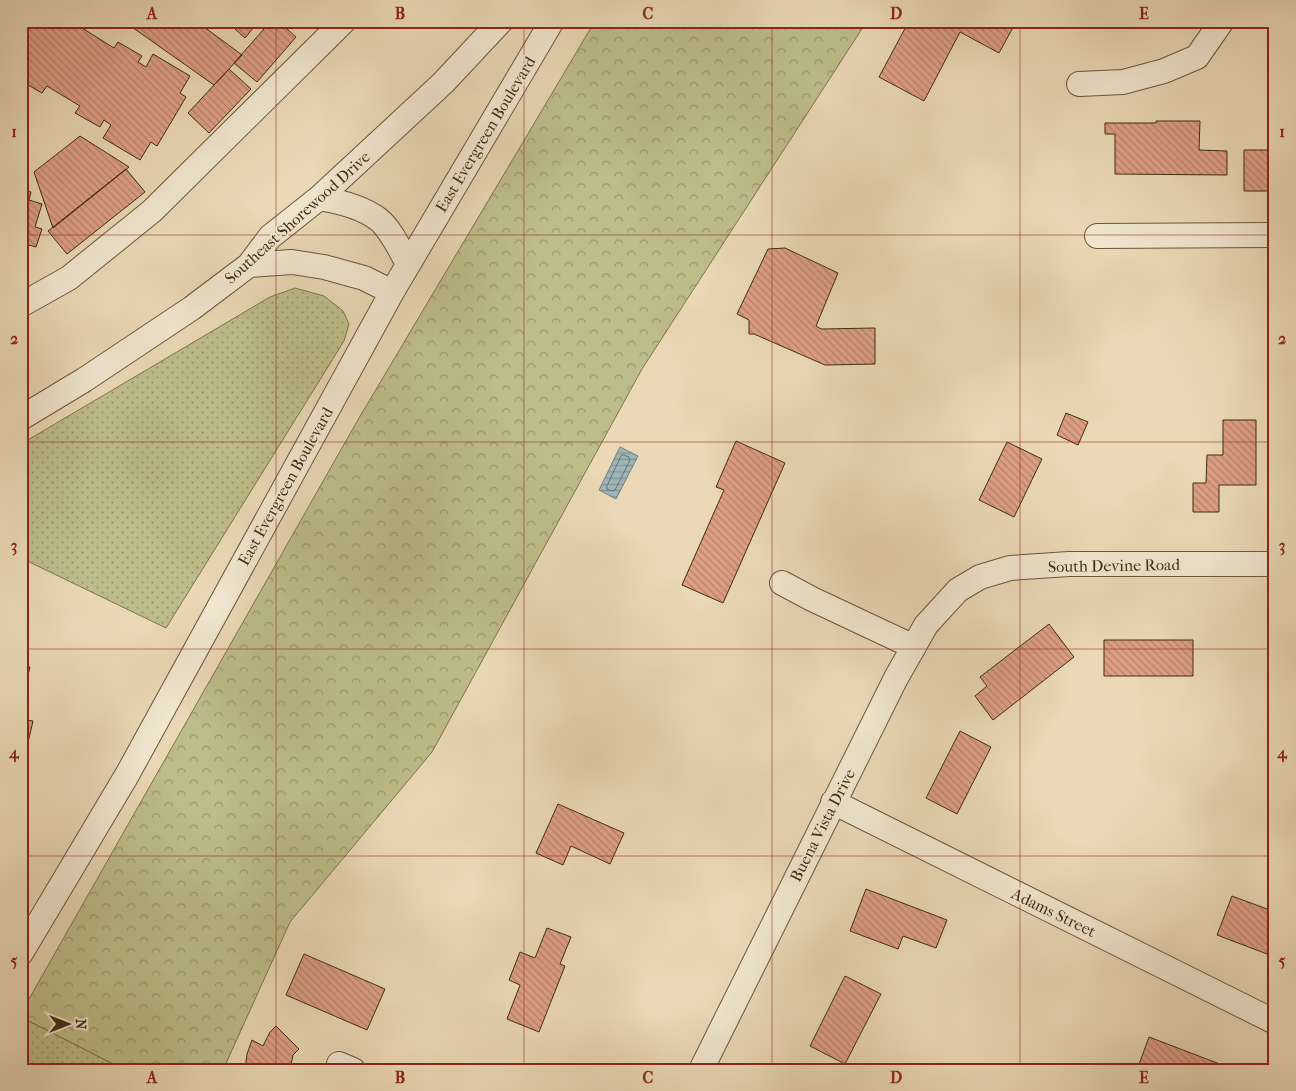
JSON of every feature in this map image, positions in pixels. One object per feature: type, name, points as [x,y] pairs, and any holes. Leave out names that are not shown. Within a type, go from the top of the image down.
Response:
[{"type":"street","points":[[21,305],[69,278],[152,211],[344,21]]},
{"type":"street","name":"Southeast Shorewood Drive","points":[[21,418],[84,380],[192,308],[249,265],[270,237],[319,198],[443,83],[501,21]]},
{"type":"street","name":"East Evergreen Boulevard","points":[[21,953],[127,775],[392,292],[552,21]]},
{"type":"street","points":[[1079,84],[1122,82],[1164,71],[1197,57],[1222,21]]},
{"type":"street","points":[[319,198],[352,206],[378,219],[388,230],[408,264]]},
{"type":"street","points":[[1097,236],[1275,235]]},
{"type":"street","points":[[249,265],[292,262],[324,268],[364,278],[392,292]]},
{"type":"street","name":"South Devine Road","points":[[958,590],[980,577],[1010,568],[1068,564],[1275,564]]},
{"type":"street","points":[[782,583],[914,647]]},
{"type":"street","name":"Buena Vista Drive","points":[[700,1070],[896,678],[926,625],[958,590]]},
{"type":"street","name":"Adams Street","points":[[833,802],[1275,1022]]},
{"type":"green space","points":[[595,21],[867,21],[642,369],[432,752],[290,922],[223,1070],[125,1070],[21,1017],[21,1013],[359,418]]},
{"type":"green space","points":[[295,288],[324,296],[343,311],[349,324],[344,341],[166,628],[21,558],[21,444],[270,297]]},
{"type":"green space","points":[[21,1017],[125,1070],[21,1070]]},
{"type":"water","points":[[620,447],[638,456],[616,499],[599,490]]},
{"type":"building","points":[[21,21],[84,21],[82,28],[114,48],[118,42],[142,56],[138,62],[146,67],[153,54],[190,76],[180,93],[186,97],[157,146],[151,142],[140,160],[103,138],[111,125],[104,120],[100,127],[75,113],[80,106],[47,86],[42,93],[21,81],[23,72],[21,71]]},
{"type":"building","points":[[132,21],[199,21],[201,22],[200,24],[242,55],[214,85],[129,25]]},
{"type":"building","points":[[226,21],[269,21],[264,27],[258,22],[245,38]]},
{"type":"building","points":[[271,21],[278,21],[296,37],[257,82],[234,63]]},
{"type":"building","points":[[909,21],[1016,22],[999,53],[960,32],[924,101],[879,77]]},
{"type":"building","points":[[229,69],[251,89],[209,133],[188,113]]},
{"type":"building","points":[[1156,121],[1200,121],[1199,150],[1227,151],[1227,175],[1115,174],[1115,134],[1105,134],[1105,123],[1156,123]]},
{"type":"building","points":[[80,136],[129,167],[53,228],[34,172]]},
{"type":"building","points":[[1244,150],[1275,150],[1275,191],[1244,191]]},
{"type":"building","points":[[126,169],[145,192],[67,254],[48,231]]},
{"type":"building","points":[[21,190],[31,192],[29,200],[42,204],[35,227],[42,229],[36,247],[29,245],[22,268]]},
{"type":"building","points":[[785,248],[838,273],[816,326],[821,329],[875,328],[875,364],[825,365],[754,334],[749,334],[749,320],[737,314],[768,249]]},
{"type":"building","points":[[1066,413],[1088,422],[1078,445],[1057,435]]},
{"type":"building","points":[[1223,420],[1256,420],[1256,485],[1219,485],[1219,512],[1193,512],[1193,483],[1206,483],[1207,455],[1223,455]]},
{"type":"building","points":[[736,441],[785,463],[723,603],[682,585],[724,490],[716,487]]},
{"type":"building","points":[[1007,442],[1042,459],[1014,517],[979,500]]},
{"type":"building","points":[[1049,624],[1074,657],[993,720],[975,696],[987,686],[980,677]]},
{"type":"building","points":[[1104,640],[1193,640],[1193,676],[1104,676]]},
{"type":"building","points":[[21,664],[30,667],[21,704]]},
{"type":"building","points":[[21,719],[33,721],[26,751],[21,749]]},
{"type":"building","points":[[960,731],[991,747],[957,814],[926,798]]},
{"type":"building","points":[[558,804],[624,833],[610,864],[571,846],[563,865],[536,853]]},
{"type":"building","points":[[866,889],[947,920],[936,948],[903,936],[898,949],[850,931]]},
{"type":"building","points":[[1232,896],[1275,912],[1275,957],[1217,935]]},
{"type":"building","points":[[547,928],[571,937],[560,964],[565,966],[539,1032],[507,1019],[520,985],[509,980],[520,952],[535,958]]},
{"type":"building","points":[[304,954],[385,989],[367,1030],[286,995]]},
{"type":"building","points":[[845,976],[881,994],[845,1064],[810,1046]]},
{"type":"building","points":[[276,1026],[299,1049],[293,1055],[290,1070],[245,1070],[247,1054],[252,1040],[263,1046],[270,1032]]},
{"type":"building","points":[[1149,1037],[1225,1066],[1223,1070],[1137,1070]]}]
